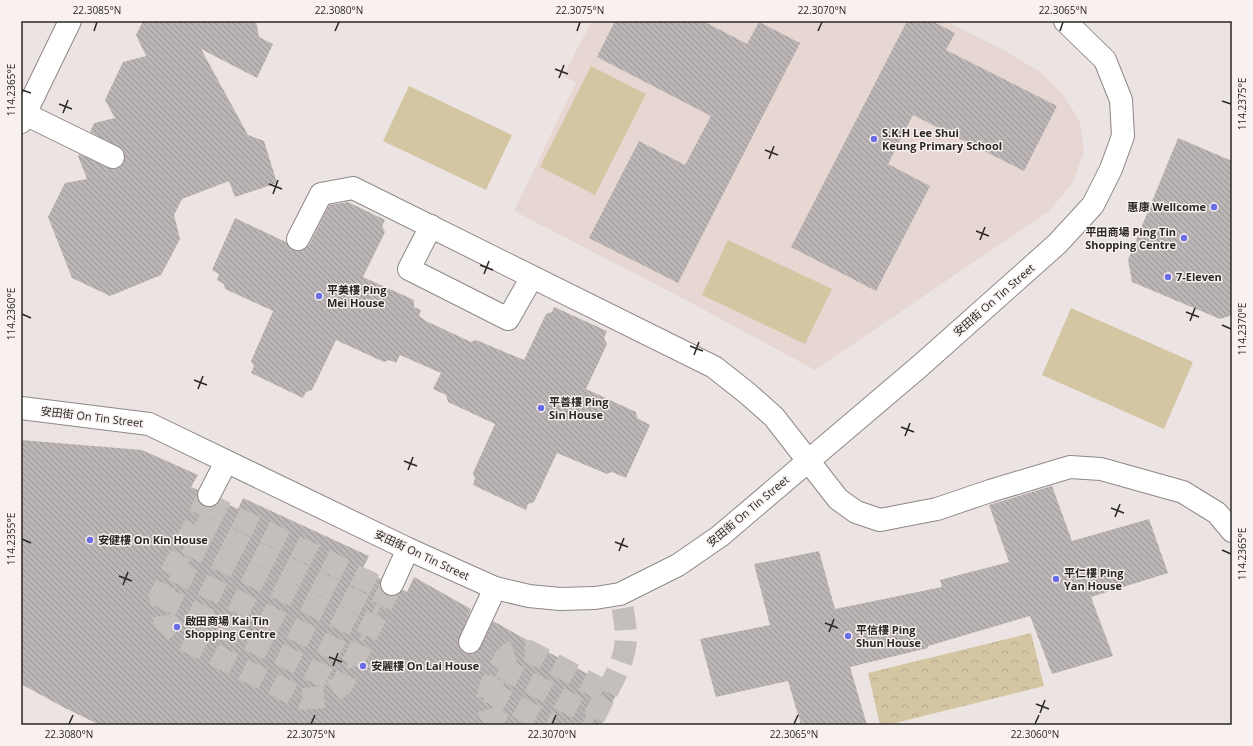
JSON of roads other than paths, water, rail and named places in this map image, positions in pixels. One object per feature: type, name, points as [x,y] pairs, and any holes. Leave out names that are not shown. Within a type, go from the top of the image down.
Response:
[{"type":"street","points":[[70,21],[23,118],[113,157]]},
{"type":"street","name":"安田街 On Tin Street","points":[[21,408],[149,424],[408,549],[495,588],[529,596],[560,599],[595,598],[620,594],[678,564],[720,536],[920,366],[1057,244],[1093,205],[1111,169],[1123,136],[1121,100],[1105,60],[1066,21]]},
{"type":"street","points":[[298,239],[321,194],[353,188],[714,367],[774,417],[838,499],[856,512],[880,520],[937,509],[990,491],[1070,467],[1101,469],[1183,492],[1217,513],[1232,531]]},
{"type":"street","points":[[431,226],[409,269],[508,318],[532,277]]},
{"type":"street","points":[[209,496],[226,462]]},
{"type":"street","points":[[392,584],[408,549]]},
{"type":"street","points":[[470,642],[495,588]]},
{"type":"tunnel","points":[[209,495],[160,596],[164,620],[184,640],[303,699],[325,697],[342,685],[392,584]]},
{"type":"tunnel","points":[[206,503],[388,591]]},
{"type":"tunnel","points":[[196,523],[378,612]]},
{"type":"tunnel","points":[[186,543],[368,632]]},
{"type":"tunnel","points":[[173,570],[355,659]]},
{"type":"tunnel","points":[[607,692],[620,665],[626,644],[625,623],[620,594]]},
{"type":"tunnel","points":[[160,596],[342,685]]},
{"type":"tunnel","points":[[503,725],[490,713],[487,700],[491,685],[505,658],[510,653],[515,651],[529,651],[607,692],[590,725]]},
{"type":"tunnel","points":[[500,667],[595,717]]},
{"type":"tunnel","points":[[488,691],[552,725]]},
{"type":"place","name":"S.K.H Lee Shui Keung Primary School","points":[[874,139]]},
{"type":"place","name":"惠康 Wellcome","points":[[1214,207]]},
{"type":"place","name":"平田商場 Ping Tin Shopping Centre","points":[[1184,238]]},
{"type":"place","name":"7-Eleven","points":[[1168,277]]},
{"type":"place","name":"平美樓 Ping Mei House","points":[[319,296]]},
{"type":"place","name":"平善樓 Ping Sin House","points":[[541,408]]},
{"type":"place","name":"安健樓 On Kin House","points":[[90,540]]},
{"type":"place","name":"平仁樓 Ping Yan House","points":[[1056,579]]},
{"type":"place","name":"啟田商場 Kai Tin Shopping Centre","points":[[177,627]]},
{"type":"place","name":"平信樓 Ping Shun House","points":[[848,636]]},
{"type":"place","name":"安麗樓 On Lai House","points":[[363,666]]}]
